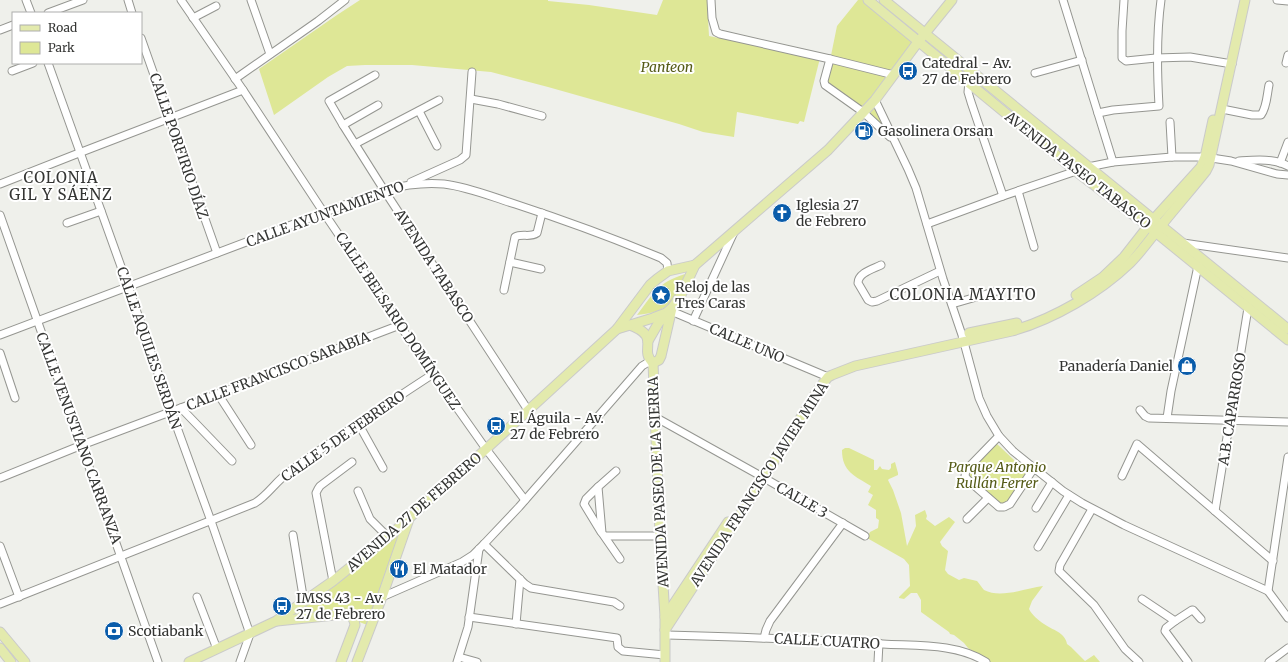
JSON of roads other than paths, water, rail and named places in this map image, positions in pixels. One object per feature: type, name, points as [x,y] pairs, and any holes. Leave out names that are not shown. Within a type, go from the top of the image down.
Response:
[{"type":"main road","name":"AVENIDA PASEO TABASCO","points":[[868,0],[1077,172],[1151,223]]},
{"type":"main road","name":"AVENIDA PASEO TABASCO","points":[[884,0],[1088,167],[1198,266],[1288,340]]},
{"type":"main road","name":"AVENIDA 27 DE FEBRERO","points":[[617,329],[672,310],[695,265],[828,150],[875,100],[918,42],[952,0]]},
{"type":"main road","name":"AVENIDA FRANCISCO JAVIER MINA","points":[[963,338],[1037,316],[1088,288],[1103,277],[1124,257],[1151,223],[1197,172],[1208,158],[1222,109],[1239,0]]},
{"type":"main road","name":"AVENIDA FRANCISCO JAVIER MINA","points":[[665,632],[761,477],[806,397],[832,367],[853,360],[1022,328],[1075,303],[1100,288],[1120,272],[1135,257],[1206,170],[1229,63],[1245,0]]},
{"type":"main road","name":"AVENIDA PASEO TABASCO","points":[[1158,229],[1183,243],[1288,329]]},
{"type":"main road","name":"AVENIDA 27 DE FEBRERO","points":[[188,662],[276,621],[333,581],[410,518],[617,329],[650,285],[668,271],[695,265]]},
{"type":"main road","points":[[648,341],[659,322],[672,310]]},
{"type":"main road","name":"AVENIDA PASEO DE LA SIERRA","points":[[665,659],[665,617],[653,363],[659,360],[661,356],[672,310]]},
{"type":"main road","points":[[630,325],[642,330],[645,333],[648,341],[649,359],[653,363]]},
{"type":"main road","name":"AVENIDA FRANCISCO JAVIER MINA","points":[[665,617],[761,477]]},
{"type":"main road","points":[[357,662],[410,518]]},
{"type":"main road","points":[[276,621],[346,614],[351,615],[355,625],[341,662]]},
{"type":"main road","points":[[0,632],[25,662]]},
{"type":"main road","points":[[0,648],[11,662]]},
{"type":"street","points":[[26,0],[31,12]]},
{"type":"street","points":[[51,12],[83,0]]},
{"type":"street","points":[[128,0],[132,12]]},
{"type":"street","name":"CALLE BELSARIO DOMÍNGUEZ","points":[[181,0],[433,374],[486,449],[525,500]]},
{"type":"street","points":[[251,0],[270,54]]},
{"type":"street","points":[[235,79],[345,0]]},
{"type":"street","points":[[711,0],[712,18],[716,32],[720,34],[830,58],[894,75]]},
{"type":"street","points":[[1063,0],[1113,162]]},
{"type":"street","points":[[1124,0],[1122,31],[1123,60],[1190,57],[1229,63]]},
{"type":"street","points":[[1098,113],[1113,110],[1159,106],[1156,58],[1158,18],[1161,0]]},
{"type":"street","points":[[1277,0],[1288,1]]},
{"type":"street","points":[[193,18],[216,6]]},
{"type":"street","points":[[0,30],[12,26]]},
{"type":"street","name":"CALLE PORFIRIO DÍAZ","points":[[142,41],[217,254]]},
{"type":"street","points":[[1286,63],[1288,55]]},
{"type":"street","points":[[830,58],[824,81],[826,85],[863,112],[893,140]]},
{"type":"street","points":[[1035,73],[1082,60]]},
{"type":"street","points":[[12,71],[30,64]]},
{"type":"street","name":"CALLE AQUILES SERDÁN","points":[[48,64],[79,153],[128,286],[170,412],[212,521],[250,634]]},
{"type":"street","points":[[404,185],[460,160],[465,156],[471,99],[472,72]]},
{"type":"street","name":"AVENIDA TABASCO","points":[[375,75],[329,101],[384,190],[528,410]]},
{"type":"street","points":[[969,82],[968,92],[1003,196]]},
{"type":"street","points":[[1222,109],[1252,115],[1261,115],[1269,85]]},
{"type":"street","points":[[0,184],[243,90]]},
{"type":"street","points":[[471,99],[502,105],[542,116]]},
{"type":"street","points":[[355,144],[440,100]]},
{"type":"street","points":[[875,100],[908,169],[963,338],[979,398],[991,425],[999,436],[1034,468],[1069,495],[1118,523],[1268,591],[1288,618]]},
{"type":"street","points":[[343,125],[378,105]]},
{"type":"street","points":[[419,111],[437,146]]},
{"type":"street","points":[[1170,122],[1172,157]]},
{"type":"street","points":[[1280,163],[1288,142]]},
{"type":"street","points":[[927,224],[1088,167],[1113,162],[1172,157],[1208,158],[1231,161],[1277,174],[1288,175]]},
{"type":"street","points":[[1231,161],[1248,160],[1280,163],[1288,166]]},
{"type":"street","name":"CALLE AYUNTAMIENTO","points":[[0,335],[384,190],[404,185],[429,183],[460,186],[591,230],[661,258],[667,263],[668,271]]},
{"type":"street","points":[[1018,191],[1034,247]]},
{"type":"street","points":[[68,223],[101,211]]},
{"type":"street","points":[[504,290],[515,237],[533,236],[537,233],[542,213]]},
{"type":"street","name":"CALLE VENUSTIANO CARRANZA","points":[[0,215],[158,662]]},
{"type":"street","points":[[693,321],[734,231]]},
{"type":"street","points":[[1183,243],[1288,258]]},
{"type":"street","points":[[510,262],[541,269]]},
{"type":"street","points":[[881,265],[858,278],[858,283],[868,300],[871,302],[877,301],[940,271]]},
{"type":"street","points":[[1167,418],[1171,391],[1198,266]]},
{"type":"street","points":[[952,304],[997,291]]},
{"type":"street","name":"A.B. CAPARROSO","points":[[1215,511],[1248,308]]},
{"type":"street","name":"CALLE UNO","points":[[672,310],[693,321],[825,376]]},
{"type":"street","name":"CALLE FRANCISCO SARABIA","points":[[0,478],[82,445],[400,325]]},
{"type":"street","points":[[0,353],[15,398]]},
{"type":"street","points":[[382,597],[462,562],[482,546],[525,500],[642,366],[647,363],[653,363]]},
{"type":"street","name":"CALLE 5 DE FEBRERO","points":[[0,604],[212,521],[260,500],[287,474],[358,423],[433,374]]},
{"type":"street","points":[[218,394],[251,445]]},
{"type":"street","points":[[181,408],[232,460]]},
{"type":"street","points":[[1140,410],[1149,418],[1288,422]]},
{"type":"street","name":"CALLE 3","points":[[655,418],[865,536]]},
{"type":"street","points":[[358,423],[383,468]]},
{"type":"street","points":[[999,436],[965,472],[968,480],[999,507],[1002,507],[1011,503],[1034,468]]},
{"type":"street","points":[[1122,476],[1137,444],[1273,561]]},
{"type":"street","points":[[1268,591],[1286,483],[1288,457]]},
{"type":"street","points":[[333,581],[316,493],[320,486],[352,462]]},
{"type":"street","points":[[616,471],[586,499],[584,504],[620,559]]},
{"type":"street","points":[[1036,508],[1052,482]]},
{"type":"street","points":[[598,487],[604,535]]},
{"type":"street","points":[[358,491],[370,519],[388,537]]},
{"type":"street","points":[[1038,547],[1069,495]]},
{"type":"street","points":[[967,519],[988,498]]},
{"type":"street","points":[[1092,509],[1060,565],[1059,571],[1094,605],[1125,649],[1140,662]]},
{"type":"street","points":[[764,638],[770,621],[843,524]]},
{"type":"street","points":[[293,535],[304,602]]},
{"type":"street","points":[[604,535],[660,536]]},
{"type":"street","points":[[0,546],[19,597]]},
{"type":"street","points":[[482,546],[528,587],[536,590],[614,602],[620,606]]},
{"type":"street","points":[[477,662],[458,659],[467,632],[482,546]]},
{"type":"street","points":[[516,624],[520,580]]},
{"type":"street","points":[[197,597],[217,649]]},
{"type":"street","points":[[1142,599],[1175,621]]},
{"type":"street","points":[[1188,662],[1165,631],[1166,628],[1175,621],[1192,610],[1201,619]]},
{"type":"street","points":[[469,617],[618,638],[618,648],[623,651],[665,659]]},
{"type":"street","name":"CALLE CUATRO","points":[[665,632],[878,643],[952,649],[970,654],[986,662]]},
{"type":"street","points":[[240,662],[250,634]]},
{"type":"street","points":[[878,643],[878,662]]},
{"type":"street","points":[[1269,662],[1288,648]]},
{"type":"place","name":"Catedral - Av. 27 de Febrero","points":[[908,71]]},
{"type":"place","name":"Gasolinera Orsan","points":[[864,131]]},
{"type":"place","name":"Iglesia 27 de Febrero","points":[[782,213]]},
{"type":"place","name":"Reloj de las Tres Caras","points":[[661,295]]},
{"type":"place","name":"Panadería Daniel","points":[[1187,366]]},
{"type":"place","name":"El Águila - Av. 27 de Febrero","points":[[496,426]]},
{"type":"place","name":"El Matador","points":[[399,569]]},
{"type":"place","name":"IMSS 43 - Av. 27 de Febrero","points":[[282,606]]},
{"type":"place","name":"Scotiabank","points":[[114,631]]},
{"type":"district","name":"COLONIA GIL Y SÁENZ","points":[[61,186]]},
{"type":"district","name":"COLONIA MAYITO","points":[[963,295]]},
{"type":"park label","name":"Panteon","points":[[667,67]]},
{"type":"park label","name":"Parque Antonio Rullán Ferrer","points":[[997,476]]}]
